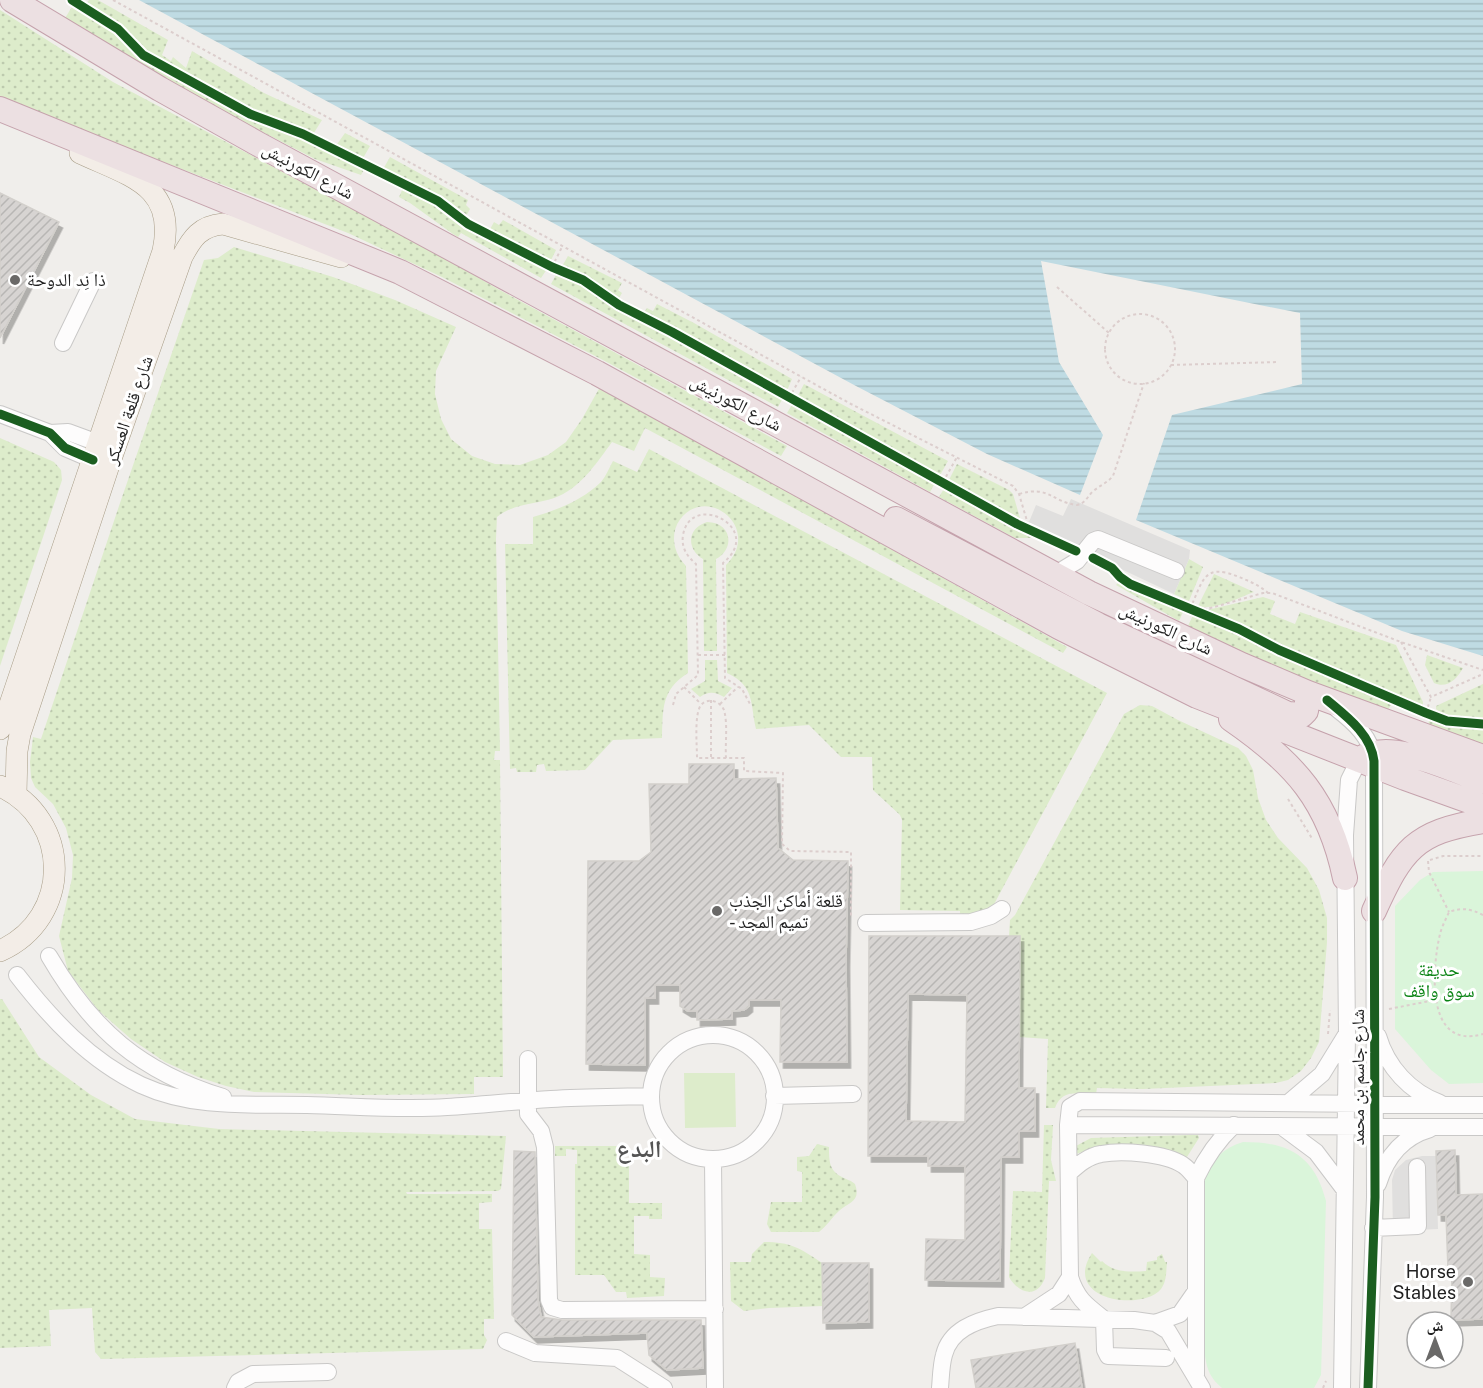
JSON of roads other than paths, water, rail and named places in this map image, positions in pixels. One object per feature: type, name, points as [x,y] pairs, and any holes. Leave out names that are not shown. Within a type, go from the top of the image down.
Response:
[{"type":"highway","name":"شارع الكورنيش","points":[[12,0],[248,139],[1089,593],[1242,665],[1318,696],[1483,756]]},
{"type":"highway","points":[[0,109],[265,215],[400,272],[597,373],[1059,627],[1197,696],[1368,759],[1483,806]]},
{"type":"highway","points":[[844,509],[879,512],[891,516],[1098,625],[1288,714],[1302,715],[1318,696]]},
{"type":"highway","points":[[1197,696],[1266,745],[1306,785],[1331,829],[1346,878]]},
{"type":"highway","points":[[1368,759],[1391,751],[1483,781]]},
{"type":"highway","points":[[1374,911],[1390,874],[1411,849],[1433,832],[1483,821]]},
{"type":"main road","name":"شارع قلعة العسكر","points":[[8,790],[20,734],[100,452],[166,237],[165,218],[157,198],[149,189],[134,178],[74,151],[34,123]]},
{"type":"main road","name":"شارع قلعة العسكر","points":[[0,729],[100,452],[191,240],[205,228],[223,224],[400,272]]},
{"type":"main road","points":[[0,951],[18,941],[38,920],[49,900],[54,875],[52,848],[43,824],[35,812],[8,790]]},
{"type":"street","points":[[63,343],[93,280]]},
{"type":"street","points":[[0,414],[50,433],[68,432],[100,452]]},
{"type":"street","points":[[1054,575],[1073,565],[1093,541],[1101,539],[1176,571]]},
{"type":"street","points":[[1089,548],[1085,571],[1089,593]]},
{"type":"street","points":[[1318,696],[1363,734],[1368,759]]},
{"type":"street","name":"شارع جاسم بن محمد","points":[[1340,1384],[1347,1034],[1348,786],[1351,773],[1368,759]]},
{"type":"street","name":"شارع جاسم بن محمد","points":[[1368,759],[1374,911],[1375,1026],[1373,1128],[1375,1197],[1368,1388]]},
{"type":"street","points":[[866,923],[971,922],[991,916],[1002,909]]},
{"type":"street","points":[[49,956],[65,984],[91,1017],[138,1059],[185,1083],[247,1104]]},
{"type":"street","points":[[17,975],[41,1006],[69,1035],[115,1071],[143,1086],[216,1104],[529,1108],[549,1099],[651,1096]]},
{"type":"street","points":[[1375,1026],[1384,1052],[1396,1073],[1421,1094],[1446,1105]]},
{"type":"street","points":[[1288,1103],[1322,1074],[1347,1034]]},
{"type":"street","points":[[715,1035],[736,1040],[754,1051],[768,1067],[774,1096],[774,1109],[766,1129],[752,1145],[734,1156],[712,1159],[693,1156],[676,1147],[662,1133],[654,1116],[651,1096],[654,1077],[663,1060],[677,1046],[695,1038],[715,1035]]},
{"type":"street","points":[[528,1059],[529,1108],[541,1131],[545,1147],[549,1300],[552,1307],[562,1310],[715,1309]]},
{"type":"street","points":[[774,1096],[853,1094]]},
{"type":"street","points":[[1104,1319],[1074,1292],[1070,1277],[1068,1125],[1070,1107],[1080,1101],[1483,1105]]},
{"type":"street","points":[[1068,1125],[1483,1127]]},
{"type":"street","points":[[1199,1384],[1196,1178],[1205,1158],[1218,1140],[1234,1125]]},
{"type":"street","points":[[1281,1126],[1316,1152],[1344,1188]]},
{"type":"street","points":[[1375,1197],[1380,1179],[1394,1151],[1413,1137],[1439,1127]]},
{"type":"street","points":[[1069,1173],[1083,1162],[1100,1154],[1128,1153],[1166,1158],[1182,1164],[1196,1178]]},
{"type":"street","points":[[712,1159],[715,1388]]},
{"type":"street","points":[[1373,1228],[1418,1226],[1417,1167]]},
{"type":"street","points":[[1024,1317],[1059,1294],[1070,1277]]},
{"type":"street","points":[[1155,1323],[1180,1314],[1196,1291]]},
{"type":"street","points":[[940,1388],[944,1354],[952,1337],[976,1321],[998,1316],[1134,1320],[1155,1323],[1168,1330],[1199,1384]]},
{"type":"street","points":[[1104,1319],[1105,1350],[1108,1356],[1166,1358]]},
{"type":"street","points":[[506,1341],[535,1353],[617,1358],[664,1388]]},
{"type":"street","points":[[236,1388],[238,1382],[253,1374],[328,1372]]},
{"type":"water","points":[[139,0],[1483,0],[1483,656],[1402,631],[1136,520],[1172,415],[1302,384],[1300,313],[1041,261],[1059,362],[1103,435],[1080,495],[987,454],[856,386]]},
{"type":"place","name":"ذا نِد الدوحة","points":[[15,280]]},
{"type":"place","name":"قلعة أماكن الجذب - تميم المجد","points":[[717,911]]},
{"type":"place","name":"Horse Stables","points":[[1468,1282]]},
{"type":"district","name":"البدع","points":[[639,1149]]},
{"type":"park label","name":"حديقة سوق واقف","points":[[1439,980]]}]
